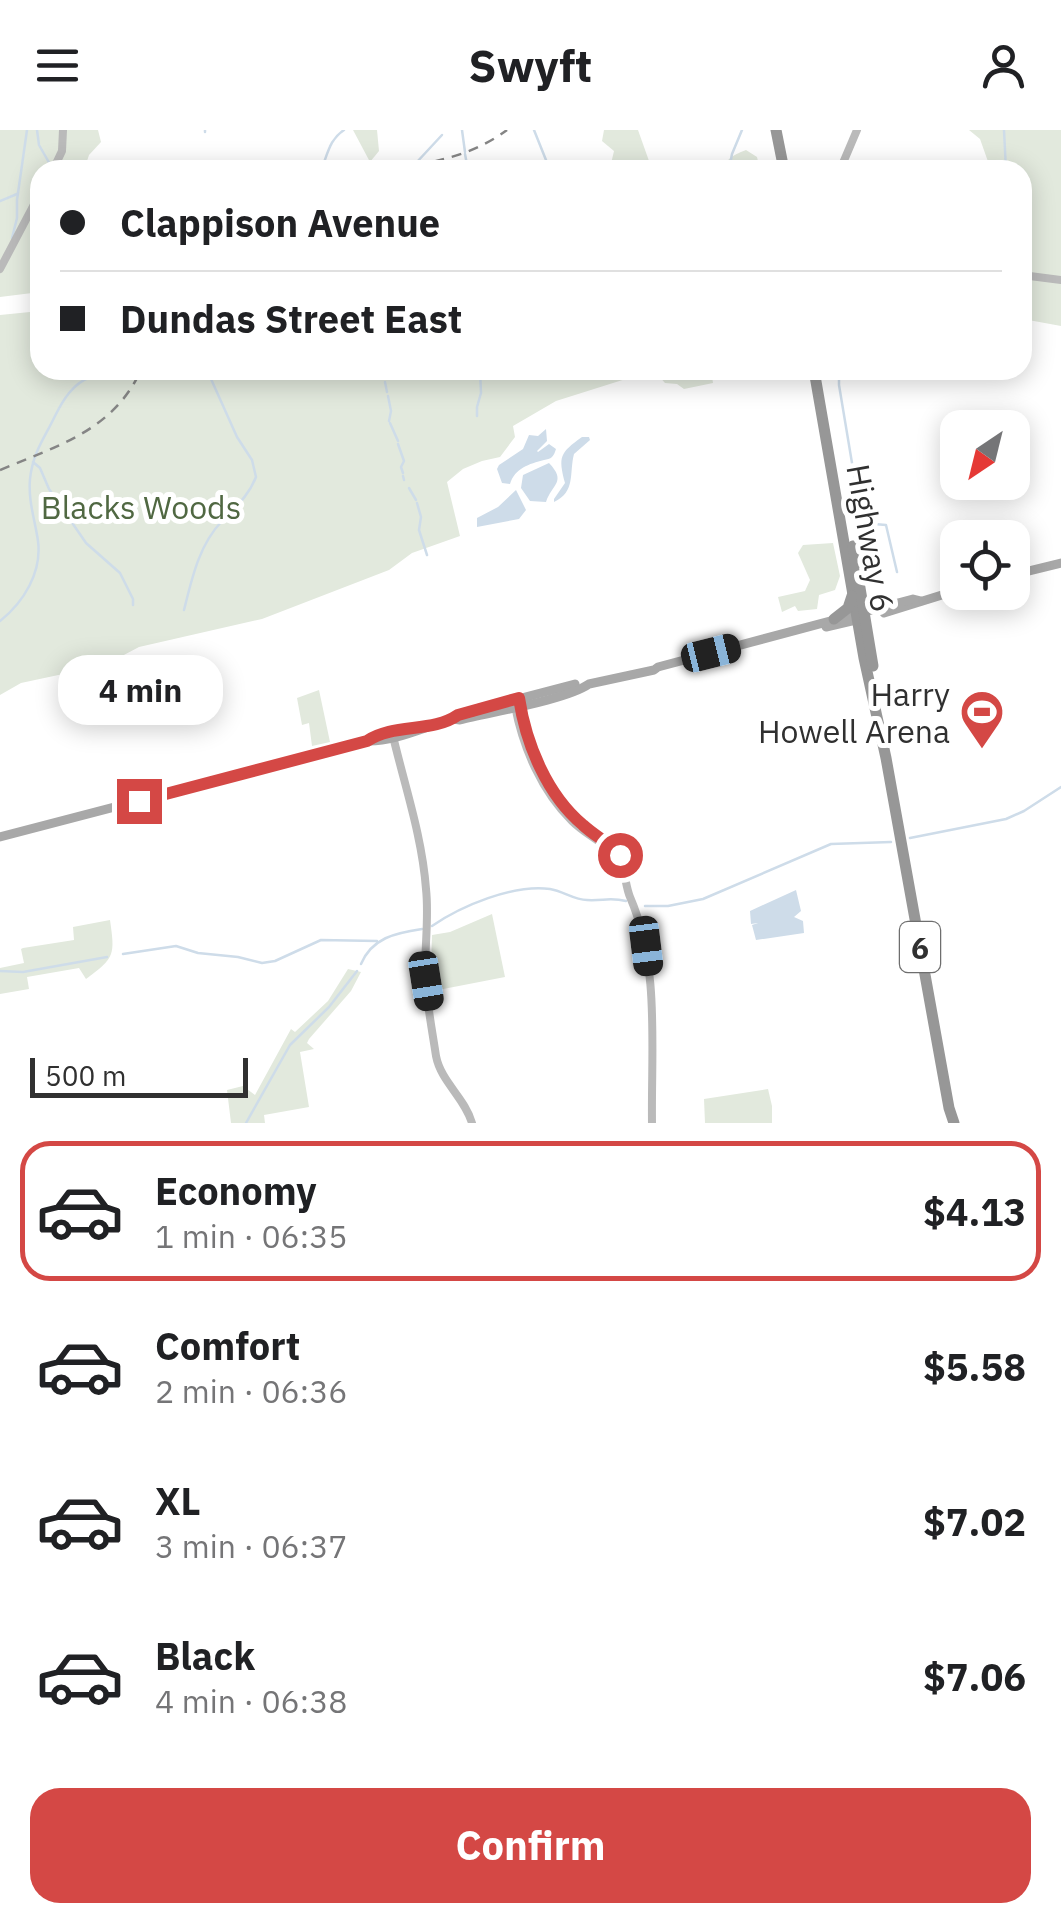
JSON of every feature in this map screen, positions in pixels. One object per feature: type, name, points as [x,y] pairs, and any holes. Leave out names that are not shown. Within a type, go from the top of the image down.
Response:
[{"type":"highway","points":[[773,130],[778,160]]},
{"type":"highway","name":"Highway 6","points":[[819,380],[951,1119]]},
{"type":"highway","name":"Highway 6","points":[[828,430],[853,592],[861,616]]},
{"type":"highway","points":[[834,619],[848,608],[853,592]]},
{"type":"main road","points":[[1030,571],[1061,563]]},
{"type":"main road","points":[[0,837],[371,737],[518,703],[584,682],[623,678],[940,595]]},
{"type":"main road","points":[[764,640],[834,619],[861,616]]},
{"type":"street","points":[[58,160],[64,130]]},
{"type":"street","points":[[844,160],[858,130]]},
{"type":"street","points":[[0,269],[30,212]]},
{"type":"street","points":[[1032,276],[1061,280]]},
{"type":"street","points":[[518,703],[534,766],[549,792],[572,821],[618,856],[630,883],[630,897],[646,946],[650,984],[652,1123]]},
{"type":"street","points":[[392,734],[426,889],[426,981],[438,1061],[472,1123]]},
{"type":"green space","points":[[0,130],[98,130],[101,142],[87,160],[30,160],[30,293],[0,297]]},
{"type":"green space","points":[[353,130],[377,130],[379,151],[369,160]]},
{"type":"green space","points":[[604,130],[638,130],[649,160],[612,160],[614,151],[602,141]]},
{"type":"green space","points":[[969,130],[1061,130],[1061,326],[1032,321],[1032,160],[987,160],[980,139]]},
{"type":"green space","points":[[746,150],[758,160],[728,160]]},
{"type":"green space","name":"Blacks Woods","points":[[30,312],[30,380],[622,380],[556,401],[513,426],[515,437],[500,457],[463,469],[447,482],[460,536],[412,553],[389,570],[262,619],[139,647],[105,665],[21,683],[0,695],[0,315]]},
{"type":"green space","name":"Blacks Woods","points":[[662,380],[713,383],[684,389]]},
{"type":"green space","points":[[833,543],[840,576],[835,590],[819,595],[817,609],[798,611],[795,606],[782,612],[778,597],[805,591],[810,580],[798,553],[803,545]]},
{"type":"green space","points":[[319,690],[330,742],[312,746],[309,723],[302,725],[297,698]]},
{"type":"green space","points":[[492,914],[505,977],[433,991],[432,935],[450,932]]},
{"type":"green space","points":[[110,920],[111,955],[86,979],[79,968],[27,977],[29,989],[0,994],[0,968],[24,963],[21,949],[74,940],[73,927]]},
{"type":"green space","points":[[348,969],[361,972],[351,991],[309,1039],[307,1043],[314,1049],[300,1052],[309,1107],[264,1115],[265,1123],[231,1123],[227,1090],[243,1086],[255,1095],[291,1029],[295,1032],[328,1001]]},
{"type":"green space","points":[[768,1089],[772,1123],[705,1123],[704,1099]]},
{"type":"water","points":[[546,429],[547,441],[537,451],[549,444],[556,449],[553,456],[523,467],[510,484],[502,483],[499,465],[523,449],[529,435],[538,436]]},
{"type":"water","points":[[582,437],[590,440],[574,454],[569,487],[554,502],[565,483],[563,456]]},
{"type":"water","points":[[549,463],[557,475],[556,483],[546,502],[530,501],[521,488],[523,475]]},
{"type":"water","points":[[516,490],[526,510],[519,519],[477,527],[477,518],[498,507]]},
{"type":"water","points":[[796,890],[801,911],[794,917],[803,921],[804,933],[756,940],[752,925],[758,923],[751,924],[750,911]]},
{"type":"waterway","points":[[12,238],[27,130]]},
{"type":"waterway","points":[[37,130],[39,145],[48,160]]},
{"type":"waterway","points":[[325,160],[332,143],[344,130]]},
{"type":"waterway","points":[[462,130],[465,152]]},
{"type":"waterway","points":[[534,130],[546,160]]},
{"type":"waterway","points":[[731,160],[742,130]]},
{"type":"waterway","points":[[1004,130],[1006,160]]},
{"type":"waterway","points":[[419,160],[442,135]]},
{"type":"waterway","points":[[465,154],[466,160]]},
{"type":"waterway","points":[[0,201],[17,194]]},
{"type":"waterway","points":[[0,621],[24,596],[37,564],[38,541],[30,487],[36,453],[65,398],[85,380]]},
{"type":"waterway","points":[[184,610],[207,541],[256,477],[252,460],[211,380]]},
{"type":"waterway","points":[[477,416],[480,380]]},
{"type":"waterway","points":[[839,380],[862,523],[886,525],[897,572]]},
{"type":"waterway","points":[[385,382],[387,392]]},
{"type":"waterway","points":[[388,396],[389,421]]},
{"type":"waterway","points":[[390,423],[398,441]]},
{"type":"waterway","points":[[398,444],[404,461],[403,473]]},
{"type":"waterway","points":[[33,462],[86,543],[120,573],[133,605]]},
{"type":"waterway","points":[[403,476],[404,480]]},
{"type":"waterway","points":[[409,488],[416,500]]},
{"type":"waterway","points":[[417,503],[419,530],[427,555]]},
{"type":"waterway","points":[[910,838],[1006,819],[1061,787]]},
{"type":"waterway","points":[[645,906],[703,899],[831,844],[891,842]]},
{"type":"waterway","points":[[432,926],[472,904],[535,888],[582,900],[626,901]]},
{"type":"waterway","points":[[361,964],[371,948],[386,938],[422,929]]},
{"type":"waterway","points":[[123,954],[176,946],[262,963],[321,940],[377,941]]},
{"type":"waterway","points":[[0,971],[23,972],[107,957]]},
{"type":"waterway","points":[[246,1123],[290,1045],[329,1007],[357,971]]},
{"type":"railway","points":[[438,160],[478,147],[507,130]]},
{"type":"railway","points":[[0,470],[81,434],[115,408],[135,380]]},
{"type":"place","name":"Harry Howell Arena","points":[[982,750]]},
{"type":"route","points":[[139,801],[371,737],[453,719],[519,698],[536,757],[550,786],[570,814],[620,855]]}]
